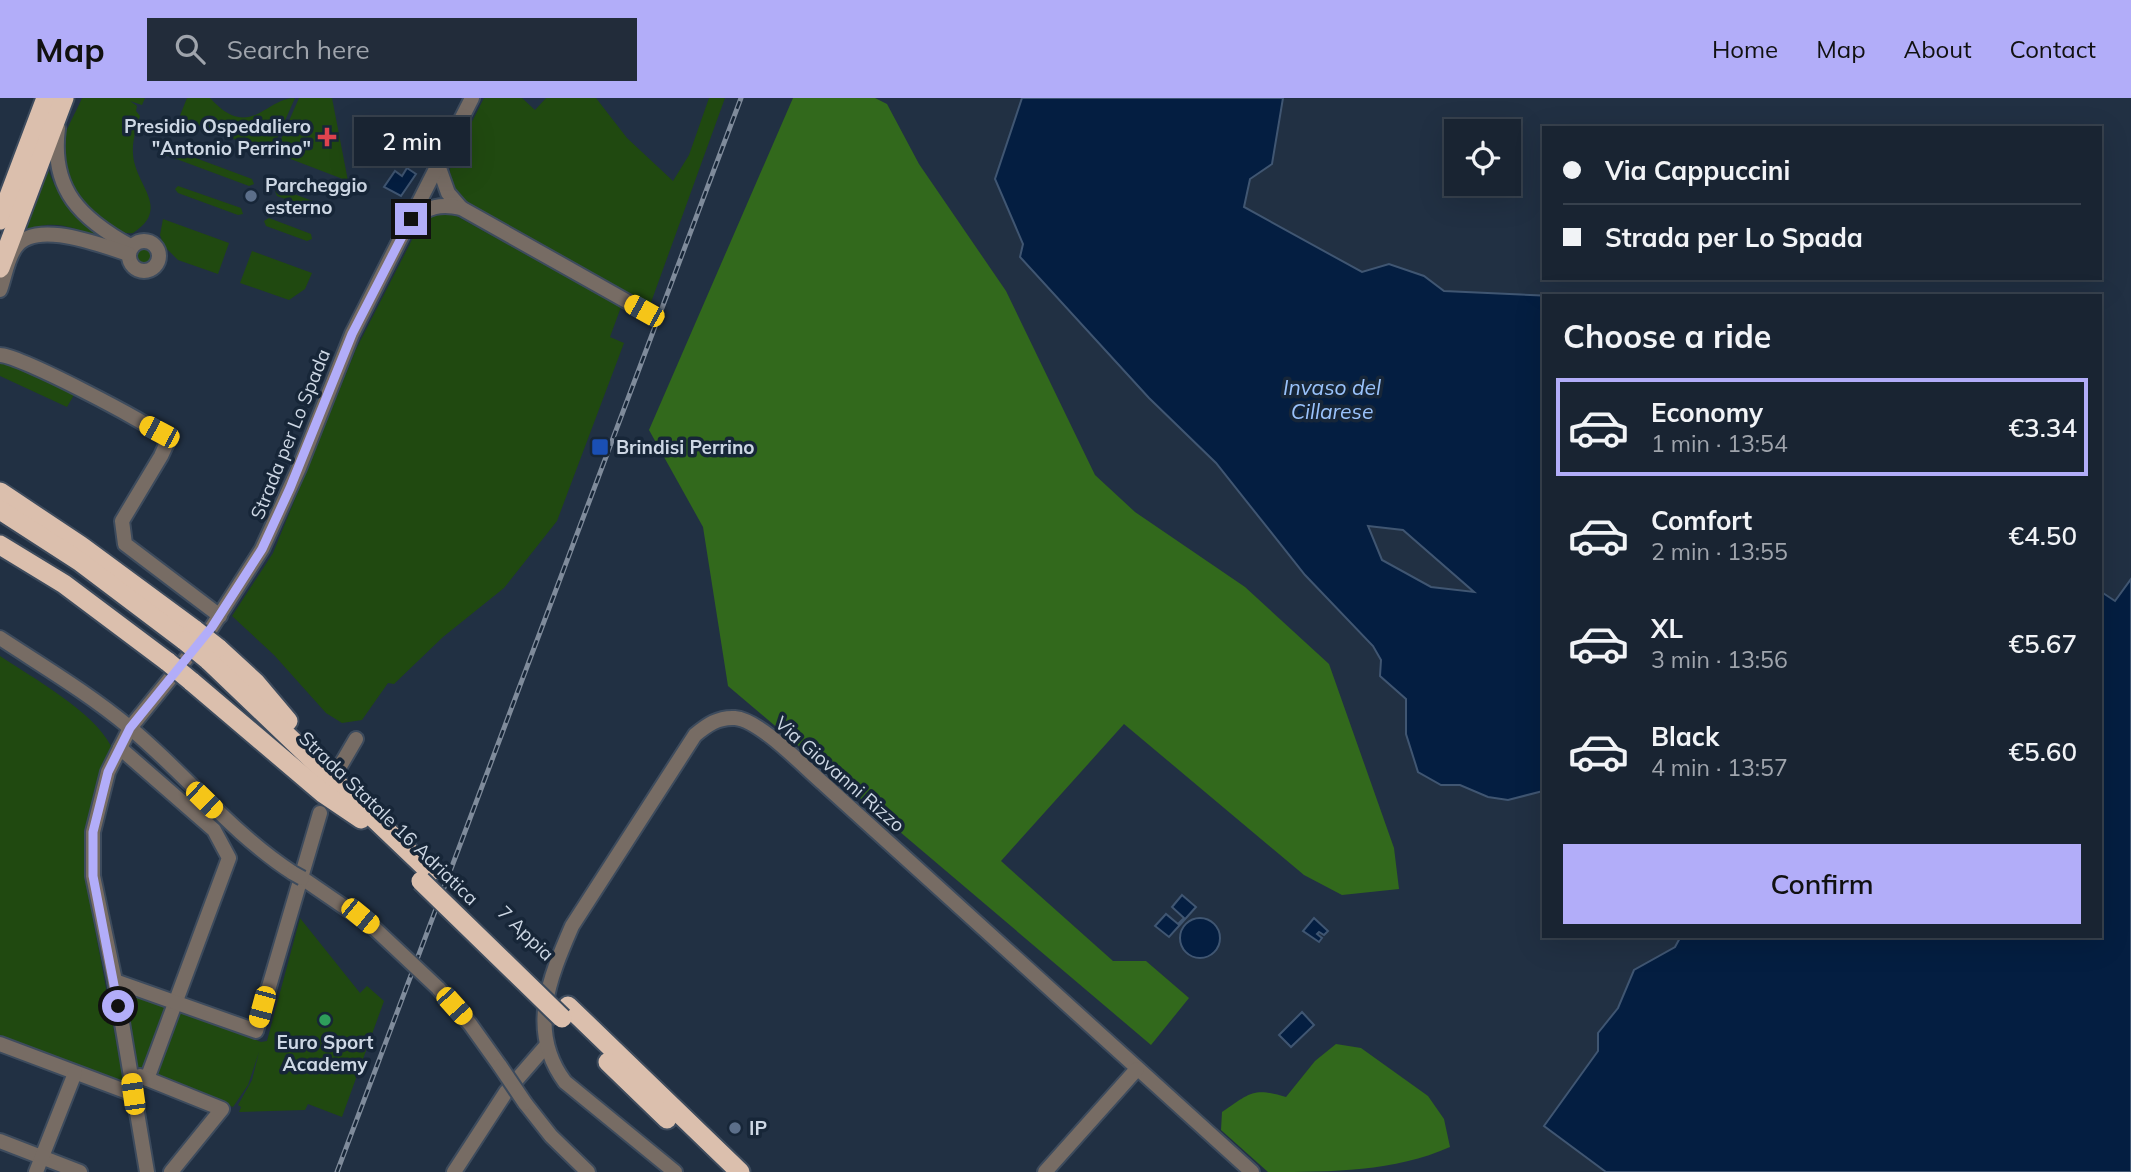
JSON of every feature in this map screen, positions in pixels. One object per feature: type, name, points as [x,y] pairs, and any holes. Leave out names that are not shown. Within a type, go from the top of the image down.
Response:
[{"type":"highway","points":[[0,220],[57,102]]},
{"type":"highway","points":[[0,268],[57,102]]},
{"type":"highway","points":[[0,492],[81,546],[181,646],[204,665]]},
{"type":"highway","points":[[0,510],[36,540],[204,665],[324,794],[364,816]]},
{"type":"highway","points":[[0,525],[36,540]]},
{"type":"highway","points":[[0,545],[64,584],[181,646]]},
{"type":"highway","name":"7 Appia","points":[[204,665],[565,1012]]},
{"type":"highway","points":[[565,1012],[722,1172]]},
{"type":"highway","points":[[565,1012],[740,1172]]},
{"type":"street","name":"Strada per Lo Spada","points":[[147,1172],[115,981],[93,876],[93,832],[108,772],[130,728],[220,616],[262,549],[352,334],[472,98]]},
{"type":"street","points":[[0,289],[16,246],[28,238],[48,234],[68,236],[130,250],[96,227],[72,201],[62,183],[55,156],[57,102]]},
{"type":"street","points":[[438,165],[447,198]]},
{"type":"street","points":[[427,188],[644,311]]},
{"type":"street","points":[[411,219],[447,198]]},
{"type":"street","points":[[0,355],[8,355],[36,367],[165,437],[166,445],[161,456],[122,521],[125,544],[220,616]]},
{"type":"street","points":[[0,638],[59,675],[130,728],[222,818],[297,876],[372,926],[438,988],[470,1024],[551,1136],[588,1172]]},
{"type":"street","name":"Via Giovanni Rizzo","points":[[675,1172],[565,1082],[552,1065],[545,1047],[545,1006],[560,953],[572,926],[695,735],[712,722],[736,718],[759,729],[824,784],[1252,1172]]},
{"type":"street","points":[[339,768],[356,740]]},
{"type":"street","points":[[120,748],[214,830],[229,858],[147,1079]]},
{"type":"street","points":[[115,981],[256,1031],[320,813]]},
{"type":"street","points":[[0,1044],[133,1094]]},
{"type":"street","points":[[454,1172],[506,1092],[545,1047]]},
{"type":"street","points":[[1045,1172],[1137,1069]]},
{"type":"street","points":[[130,1072],[222,1109],[172,1172]]},
{"type":"street","points":[[39,1165],[75,1073]]},
{"type":"street","points":[[0,1141],[39,1165],[80,1172]]},
{"type":"green space","points":[[82,98],[145,98],[142,105],[130,101],[137,106],[136,111],[140,116],[133,144],[135,166],[151,205],[150,215],[133,233],[120,232],[95,216],[74,190],[67,175],[63,161],[63,143]]},
{"type":"green space","points":[[187,98],[210,98],[224,111],[236,117],[247,117],[284,100],[295,98],[272,150],[266,151],[179,118]]},
{"type":"green space","points":[[299,98],[332,98],[348,181],[275,153]]},
{"type":"green space","points":[[484,98],[522,98],[535,110],[546,98],[596,98],[627,138],[673,181],[689,155],[709,98],[725,98],[649,308],[467,204],[459,195],[451,180],[451,163]]},
{"type":"green space","points":[[793,98],[875,98],[887,104],[919,164],[1006,291],[1095,475],[1135,512],[1245,587],[1329,664],[1394,848],[1399,889],[1342,895],[1304,875],[1124,724],[1001,861],[1113,961],[1146,961],[1189,998],[1151,1045],[728,686],[703,527],[649,430]]},
{"type":"green space","points":[[166,147],[252,179],[254,184],[249,186],[163,154],[161,149]]},
{"type":"green space","points":[[47,166],[56,188],[68,206],[101,239],[61,225],[42,225],[21,232]]},
{"type":"green space","points":[[178,186],[241,208],[243,214],[238,215],[178,193],[175,189]]},
{"type":"green space","points":[[280,189],[321,204],[323,209],[318,211],[277,196],[275,191]]},
{"type":"green space","points":[[439,210],[453,214],[621,307],[610,337],[624,343],[557,521],[504,588],[443,637],[394,684],[388,683],[362,720],[342,723],[326,713],[274,655],[232,616],[273,553],[356,349],[419,226],[427,214]]},
{"type":"green space","points":[[269,218],[311,234],[312,239],[307,241],[266,226],[264,221]]},
{"type":"green space","points":[[163,219],[229,243],[218,274],[178,260],[164,246],[160,235]]},
{"type":"green space","points":[[144,244],[152,247],[155,255],[152,263],[144,266],[136,263],[133,255],[136,247]]},
{"type":"green space","points":[[252,251],[312,273],[305,289],[289,300],[240,283]]},
{"type":"green space","points":[[0,358],[75,393],[67,407],[0,376]]},
{"type":"green space","points":[[0,656],[77,708],[91,720],[111,746],[91,812],[85,862],[86,881],[124,1084],[0,1035]]},
{"type":"green space","name":"Euro Sport Academy","points":[[300,918],[360,993],[367,986],[384,1001],[342,1117],[308,1104],[305,1110],[239,1112],[241,1107],[238,1105],[252,1080],[259,1052],[248,1085],[233,1107],[155,1076],[179,1011],[261,1042],[267,1041]]},
{"type":"green space","points":[[121,990],[167,1007],[145,1072],[135,1066]]},
{"type":"green space","points":[[1336,1044],[1361,1048],[1428,1096],[1444,1119],[1450,1147],[1384,1166],[1338,1171],[1268,1172],[1221,1130],[1222,1112],[1239,1100],[1259,1092],[1286,1097],[1315,1061]]},
{"type":"water","name":"Invaso del Cillarese","points":[[1022,98],[1283,98],[1272,164],[1250,179],[1244,207],[1362,272],[1389,264],[1424,276],[1444,291],[1542,295],[1542,791],[1508,800],[1488,797],[1460,785],[1441,785],[1418,772],[1406,734],[1406,699],[1380,676],[1381,660],[1373,646],[1305,575],[1216,463],[1149,398],[1020,257],[1023,244],[995,179]],"holes":[[[1368,526],[1403,530],[1474,592],[1431,587],[1382,560]]]},
{"type":"water","points":[[407,168],[416,174],[401,196],[384,187],[395,171],[402,176]]},
{"type":"water","points":[[2131,579],[2131,1172],[1606,1172],[1544,1126],[1598,1051],[1598,1033],[1618,1008],[1634,970],[1675,947],[1680,938],[2102,938],[2102,592],[2115,601]]},
{"type":"water","points":[[1182,895],[1196,907],[1169,937],[1155,926],[1166,914],[1178,924],[1184,918],[1172,907]]},
{"type":"water","points":[[1200,918],[1214,924],[1220,938],[1214,952],[1200,958],[1186,952],[1180,938],[1186,924]]},
{"type":"water","points":[[1314,918],[1328,931],[1324,935],[1319,932],[1317,934],[1322,938],[1319,942],[1303,931]]},
{"type":"water","points":[[1302,1012],[1314,1025],[1291,1047],[1279,1035]]},
{"type":"railway","points":[[337,1172],[741,98]]},
{"type":"place","name":"Presidio Ospedaliero \"Antonio Perrino\"","points":[[327,137]]},
{"type":"place","name":"Parcheggio esterno","points":[[251,196]]},
{"type":"place","name":"Brindisi Perrino","points":[[600,447]]},
{"type":"place","name":"Euro Sport Academy","points":[[325,1020]]},
{"type":"place","name":"IP","points":[[735,1128]]},
{"type":"route","points":[[118,1006],[93,876],[93,832],[108,772],[130,728],[212,627],[262,549],[290,488],[352,334],[411,219]]}]
